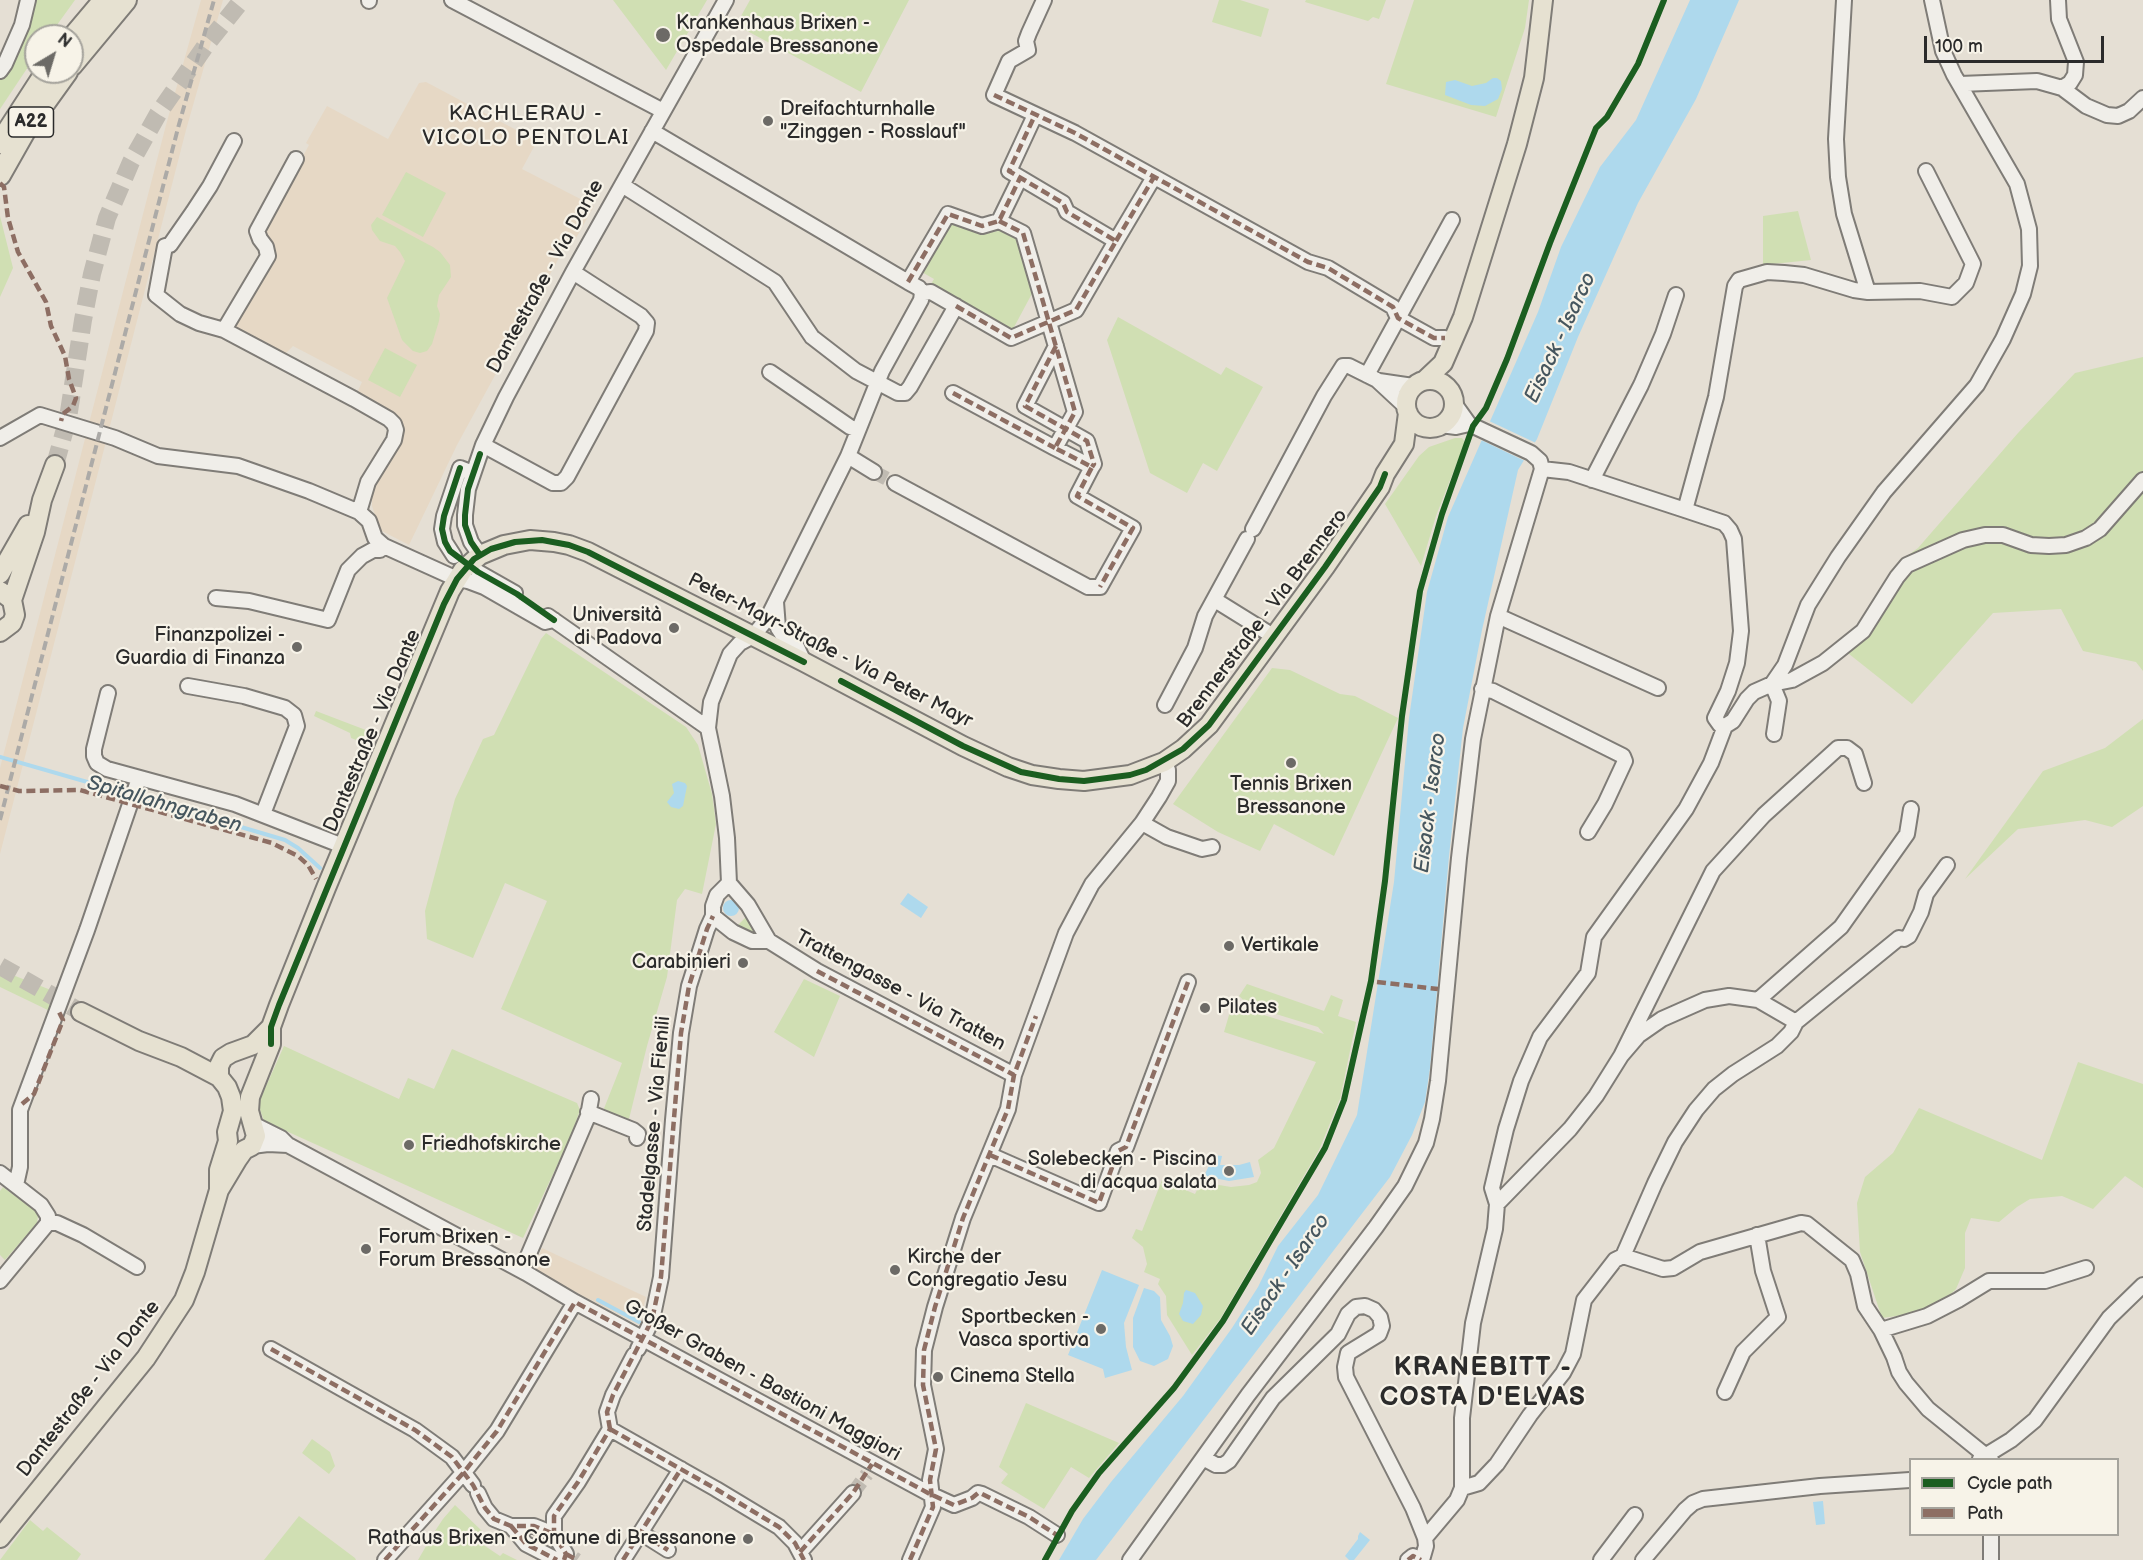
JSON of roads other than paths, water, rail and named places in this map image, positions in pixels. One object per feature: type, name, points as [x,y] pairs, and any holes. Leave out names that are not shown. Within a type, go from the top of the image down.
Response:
[{"type":"highway","points":[[84,24],[104,0]]},
{"type":"highway","points":[[84,51],[126,0]]},
{"type":"highway","name":"A22","points":[[0,143],[38,84]]},
{"type":"highway","name":"A22","points":[[0,175],[32,120],[58,84]]},
{"type":"main road","name":"Brennerstraße - Via Brennero","points":[[1164,762],[1183,749],[1209,724],[1325,567],[1380,487],[1385,474],[1404,444],[1408,392],[1443,363],[1463,317],[1517,144],[1534,78],[1543,0]]},
{"type":"main road","name":"Brennerstraße - Via Brennero","points":[[1380,487],[1392,478],[1411,450],[1451,416],[1451,378],[1461,342],[1463,317]]},
{"type":"main road","name":"Brennerstraße - Via Brennero","points":[[1419,383],[1437,380],[1447,387],[1452,397]]},
{"type":"main road","name":"Brennerstraße - Via Brennero","points":[[1406,410],[1411,419],[1422,427],[1438,426]]},
{"type":"main road","points":[[0,632],[12,623],[15,615],[15,607],[6,596],[35,531],[42,500],[55,465]]},
{"type":"main road","points":[[0,574],[42,500]]},
{"type":"main road","name":"Peter-Mayr-Straße - Via Peter Mayr","points":[[479,564],[504,545],[530,540],[569,545],[588,552],[963,746],[1008,767],[1032,775],[1059,779],[1101,780],[1130,775],[1164,762]]},
{"type":"main road","name":"Dantestraße - Via Dante","points":[[219,1190],[255,1136],[249,1111],[250,1097],[271,1044],[271,1027],[343,846],[456,579],[470,563],[479,564]]},
{"type":"main road","points":[[81,1012],[140,1041],[181,1056],[223,1082],[245,1090],[258,1075],[256,1060],[249,1053],[241,1050]]},
{"type":"main road","name":"Dantestraße - Via Dante","points":[[0,1538],[139,1367],[173,1319],[184,1299],[195,1272],[219,1190],[219,1170],[228,1141],[227,1132],[232,1111],[231,1097],[223,1082],[219,1066],[223,1058],[231,1053],[253,1046],[271,1027]]},
{"type":"main road","points":[[181,1056],[223,1058]]},
{"type":"main road","points":[[228,1141],[234,1148],[248,1148]]},
{"type":"street","points":[[0,71],[22,25],[28,0]]},
{"type":"street","points":[[452,0],[663,111]]},
{"type":"street","name":"Dantestraße - Via Dante","points":[[479,564],[465,525],[466,502],[483,445],[573,272],[726,0]]},
{"type":"street","points":[[1044,0],[1026,41],[1028,50],[1009,61],[993,95],[1075,133],[1161,178],[1308,262],[1328,268],[1393,307],[1398,318],[1434,338],[1445,338]]},
{"type":"street","points":[[1844,0],[1836,139],[1838,177],[1844,214],[1868,292]]},
{"type":"street","points":[[1772,684],[1785,665],[1809,605],[1838,557],[1884,492],[1977,385],[2003,339],[2023,294],[2030,266],[2029,229],[2017,184],[1942,51],[1932,0]]},
{"type":"street","points":[[2058,0],[2059,19],[2076,62],[2075,75],[2070,83],[2062,88]]},
{"type":"street","points":[[1960,84],[2037,81],[2062,88],[2086,106],[2108,115],[2118,116],[2129,111],[2143,98]]},
{"type":"street","points":[[1035,115],[1009,171],[1063,203],[1067,212],[1116,241]]},
{"type":"street","points":[[652,131],[919,288],[922,293],[921,300],[878,382],[848,456],[767,619],[753,636],[740,643],[730,654],[714,690],[708,728],[722,796],[729,884]]},
{"type":"street","points":[[234,141],[199,203],[170,244],[165,246],[156,295],[180,314],[199,324],[224,330],[354,399],[394,424],[396,435],[368,482],[359,512]]},
{"type":"street","points":[[224,330],[268,256],[257,231],[296,159]]},
{"type":"street","points":[[1686,510],[1716,397],[1735,286],[1739,280],[1767,272],[1784,273],[1804,275],[1868,292],[1920,291],[1952,297],[1966,283],[1973,264],[1926,171]]},
{"type":"street","points":[[999,221],[1020,178]]},
{"type":"street","points":[[922,293],[931,292],[1011,338],[1076,310],[1116,241],[1161,178]]},
{"type":"street","points":[[622,185],[775,282],[812,337],[856,371],[898,393],[905,393],[914,381],[956,306]]},
{"type":"street","points":[[908,282],[948,214],[982,226],[999,221],[1023,233],[1075,412],[1055,448]]},
{"type":"street","points":[[1372,377],[1398,318],[1452,220]]},
{"type":"street","points":[[483,445],[553,483],[561,483],[567,477],[646,331],[647,323],[641,316],[573,272]]},
{"type":"street","points":[[1592,480],[1641,385],[1663,334],[1676,295]]},
{"type":"street","points":[[895,483],[1088,587],[1100,587],[1133,528],[1077,496],[1094,464],[1087,441],[1025,406],[1056,346]]},
{"type":"street","name":"Brennerstraße - Via Brennero","points":[[1165,705],[1195,648],[1205,616],[1321,402],[1343,366],[1349,366],[1372,377],[1419,383]]},
{"type":"street","points":[[770,372],[850,427],[858,430]]},
{"type":"street","name":"Brennerstraße - Via Brennero","points":[[1372,377],[1406,410]]},
{"type":"street","points":[[953,393],[1092,467]]},
{"type":"street","points":[[1452,397],[1474,427]]},
{"type":"street","points":[[0,438],[40,415],[115,438],[158,456],[238,466],[309,491],[359,512],[369,521],[375,538],[384,546],[456,579],[484,587],[545,622],[554,620]]},
{"type":"street","points":[[1130,1560],[1269,1367],[1376,1227],[1405,1186],[1426,1143],[1438,1081],[1459,858],[1473,739],[1498,616],[1542,469],[1540,461],[1531,453],[1474,427],[1438,426]]},
{"type":"street","points":[[848,456],[874,472]]},
{"type":"street","points":[[454,556],[445,542],[442,529],[444,516],[460,468],[473,473]]},
{"type":"street","points":[[1542,469],[1569,472],[1724,523],[1730,530],[1734,539],[1741,631],[1737,663],[1728,692],[1715,718],[1720,725],[1725,726]]},
{"type":"street","points":[[1425,1538],[1457,1500],[1462,1488],[1462,1418],[1473,1323],[1495,1229],[1497,1204],[1492,1188],[1506,1129],[1521,1081],[1540,1037],[1588,973],[1594,937],[1686,809],[1711,763],[1725,726],[1733,721],[1754,692],[1772,684],[1792,680],[1823,663],[1863,631],[1907,565],[1963,540],[1985,535],[2003,536],[2031,545],[2049,546],[2066,545],[2086,538],[2100,529],[2143,480]]},
{"type":"street","points":[[216,598],[249,601],[328,621],[348,570],[362,556],[373,550],[380,550],[384,546]]},
{"type":"street","points":[[479,564],[517,594],[708,728]]},
{"type":"street","name":"Brennerstraße - Via Brennero","points":[[1215,600],[1273,636]]},
{"type":"street","points":[[776,601],[778,628],[786,640],[796,645],[804,662]]},
{"type":"street","points":[[1498,616],[1658,688]]},
{"type":"street","points":[[1772,684],[1779,701],[1774,734]]},
{"type":"street","points":[[188,686],[244,696],[285,708],[294,716],[297,726],[263,814]]},
{"type":"street","points":[[1482,689],[1493,691],[1623,756],[1625,761],[1605,804],[1588,832]]},
{"type":"street","points":[[108,693],[93,756],[97,764],[107,768],[135,789],[263,814],[343,846]]},
{"type":"street","points":[[1497,1204],[1505,1193],[1570,1129],[1596,1096],[1621,1056],[1713,871],[1764,815],[1838,748],[1847,748],[1855,754],[1864,783]]},
{"type":"street","points":[[910,1560],[933,1507],[930,1480],[936,1449],[923,1385],[924,1350],[963,1218],[1008,1109],[1014,1075],[1073,918],[1092,884],[1142,823],[1168,781],[1168,770],[1164,762]]},
{"type":"street","points":[[16,1185],[20,1167],[20,1110],[56,1016],[135,789]]},
{"type":"street","points":[[1758,1000],[1841,927],[1907,834],[1911,809]]},
{"type":"street","points":[[1142,823],[1167,837],[1202,849],[1212,847]]},
{"type":"street","points":[[1462,1488],[1479,1483],[1497,1464],[1530,1415],[1563,1373],[1573,1354],[1584,1300],[1616,1260],[1623,1256],[1675,1142],[1696,1110],[1714,1089],[1733,1074],[1778,1046],[1791,1032],[1796,1022],[1899,938],[1904,939],[1909,936],[1921,912],[1926,894],[1947,865]]},
{"type":"street","name":"Trattengasse - Via Tratten","points":[[729,884],[748,905],[769,941]]},
{"type":"street","name":"Stadelgasse - Via Fienili","points":[[610,1429],[607,1412],[613,1395],[652,1320],[660,1277],[681,1034],[689,986],[713,916],[713,906],[717,895],[729,884]]},
{"type":"street","name":"Trattengasse - Via Tratten","points":[[713,916],[733,932],[752,940],[769,941],[818,970],[1014,1075]]},
{"type":"street","points":[[990,1155],[1099,1203],[1118,1151],[1126,1147],[1188,982]]},
{"type":"street","points":[[1621,1056],[1639,1035],[1662,1018],[1705,1000],[1729,996],[1758,1000],[1796,1022]]},
{"type":"street","points":[[522,1270],[590,1105],[633,1130],[638,1134],[637,1138]]},
{"type":"street","name":"Großer Graben - Bastioni Maggiori","points":[[251,1123],[522,1270],[575,1302],[638,1347],[869,1469],[954,1505],[978,1493],[982,1494],[1029,1516],[1054,1532]]},
{"type":"street","points":[[248,1148],[268,1144],[288,1145]]},
{"type":"street","points":[[0,1173],[46,1211],[48,1216],[48,1223],[0,1281]]},
{"type":"street","points":[[48,1223],[57,1223],[83,1235],[137,1267]]},
{"type":"street","points":[[1623,1256],[1663,1269],[1673,1268],[1700,1252],[1801,1223],[1807,1224],[1852,1260],[1865,1306],[1881,1330],[1906,1383],[1928,1409],[1986,1458],[2035,1420],[2109,1318],[2143,1285]]},
{"type":"street","points":[[1725,1392],[1743,1352],[1778,1317],[1762,1271],[1757,1235]]},
{"type":"street","points":[[1881,1330],[1927,1316],[1989,1281],[2045,1281],[2086,1268]]},
{"type":"street","points":[[385,1560],[464,1472],[497,1431],[575,1302]]},
{"type":"street","points":[[1203,1458],[1216,1465],[1223,1465],[1229,1461],[1273,1398],[1338,1334],[1348,1314],[1356,1307],[1365,1305],[1380,1317],[1382,1326],[1379,1334],[1348,1353],[1345,1367],[1347,1377],[1413,1508],[1425,1538],[1426,1546],[1421,1560],[1413,1556],[1408,1560]]},
{"type":"street","points":[[271,1349],[415,1430],[452,1457],[494,1518],[511,1526],[526,1544],[565,1558]]},
{"type":"street","points":[[565,1558],[554,1534],[554,1516],[610,1429],[779,1527],[790,1537],[802,1556],[853,1494]]},
{"type":"street","points":[[623,1560],[681,1469]]},
{"type":"street","points":[[1643,1560],[1685,1510],[1704,1499],[1820,1486],[1909,1480]]},
{"type":"street","points":[[1601,1560],[1635,1515]]},
{"type":"street","points":[[511,1526],[534,1526],[554,1534]]},
{"type":"street","points":[[641,1533],[668,1550]]},
{"type":"street","points":[[1990,1560],[1991,1536]]},
{"type":"water","name":"Eisack - Isarco","points":[[1690,0],[1739,0],[1696,99],[1638,203],[1578,337],[1537,439],[1518,470],[1482,630],[1463,728],[1430,1068],[1425,1102],[1412,1135],[1390,1177],[1096,1560],[1059,1560],[1083,1519],[1183,1396],[1232,1328],[1258,1287],[1278,1246],[1318,1195],[1357,1115],[1394,882],[1409,718],[1427,592],[1448,517],[1538,312],[1561,247],[1600,167],[1636,120]]},
{"type":"water","points":[[1493,78],[1501,81],[1502,89],[1498,99],[1485,106],[1471,105],[1445,95],[1446,82],[1455,80],[1472,86],[1486,83]]},
{"type":"water","points":[[678,781],[687,786],[683,806],[679,809],[671,807],[667,802],[674,793],[672,784]]},
{"type":"water","points":[[908,893],[928,907],[921,918],[900,904]]},
{"type":"water","points":[[728,900],[734,900],[739,908],[737,914],[728,916],[723,911],[723,905]]},
{"type":"water","name":"Solebecken - Piscina di acqua salata","points":[[1214,1155],[1222,1156],[1220,1165],[1239,1165],[1250,1162],[1254,1177],[1229,1181],[1204,1176]]},
{"type":"water","name":"Sportbecken - Vasca sportiva","points":[[1102,1270],[1139,1285],[1124,1323],[1126,1347],[1132,1370],[1105,1378],[1103,1369],[1068,1355]]},
{"type":"water","points":[[1144,1288],[1154,1291],[1160,1297],[1161,1320],[1173,1346],[1168,1359],[1154,1366],[1140,1361],[1133,1347],[1133,1318]]},
{"type":"water","points":[[1186,1290],[1195,1293],[1203,1306],[1201,1315],[1193,1324],[1183,1321],[1179,1314]]},
{"type":"water","points":[[1823,1501],[1825,1524],[1816,1525],[1813,1502]]},
{"type":"water","points":[[1360,1532],[1370,1540],[1354,1560],[1349,1560],[1345,1556],[1358,1539]]},
{"type":"waterway","name":"Spitallahngraben","points":[[0,757],[129,794]]},
{"type":"waterway","name":"Spitallahngraben","points":[[136,796],[285,840],[298,848],[320,868]]},
{"type":"waterway","points":[[598,1300],[639,1322]]},
{"type":"tunnel","points":[[55,465],[68,418],[92,274],[107,218],[131,162],[158,114],[206,45],[242,0]]},
{"type":"tunnel","points":[[874,472],[895,483]]},
{"type":"tunnel","points":[[0,966],[81,1012]]},
{"type":"tunnel","points":[[853,1493],[867,1474]]},
{"type":"railway","points":[[0,820],[178,128],[214,0]]},
{"type":"place","name":"Krankenhaus Brixen - Ospedale Bressanone","points":[[663,35]]},
{"type":"place","name":"Dreifachturnhalle \"Zinggen - Rosslauf\"","points":[[768,121]]},
{"type":"place","name":"Università di Padova","points":[[674,628]]},
{"type":"place","name":"Finanzpolizei - Guardia di Finanza","points":[[297,647]]},
{"type":"place","name":"Tennis Brixen Bressanone","points":[[1291,763]]},
{"type":"place","name":"Vertikale","points":[[1229,946]]},
{"type":"place","name":"Carabinieri","points":[[743,963]]},
{"type":"place","name":"Pilates","points":[[1205,1008]]},
{"type":"place","name":"Friedhofskirche","points":[[409,1145]]},
{"type":"place","name":"Solebecken - Piscina di acqua salata","points":[[1229,1171]]},
{"type":"place","name":"Forum Brixen - Forum Bressanone","points":[[366,1249]]},
{"type":"place","name":"Kirche der Congregatio Jesu","points":[[895,1270]]},
{"type":"place","name":"Sportbecken - Vasca sportiva","points":[[1101,1329]]},
{"type":"place","name":"Cinema Stella","points":[[938,1377]]},
{"type":"place","name":"Rathaus Brixen - Comune di Bressanone","points":[[748,1539]]},
{"type":"district","name":"KACHLERAU - VICOLO PENTOLAI","points":[[526,127]]},
{"type":"district","name":"KRANEBITT - COSTA D'ELVAS","points":[[1483,1383]]}]
